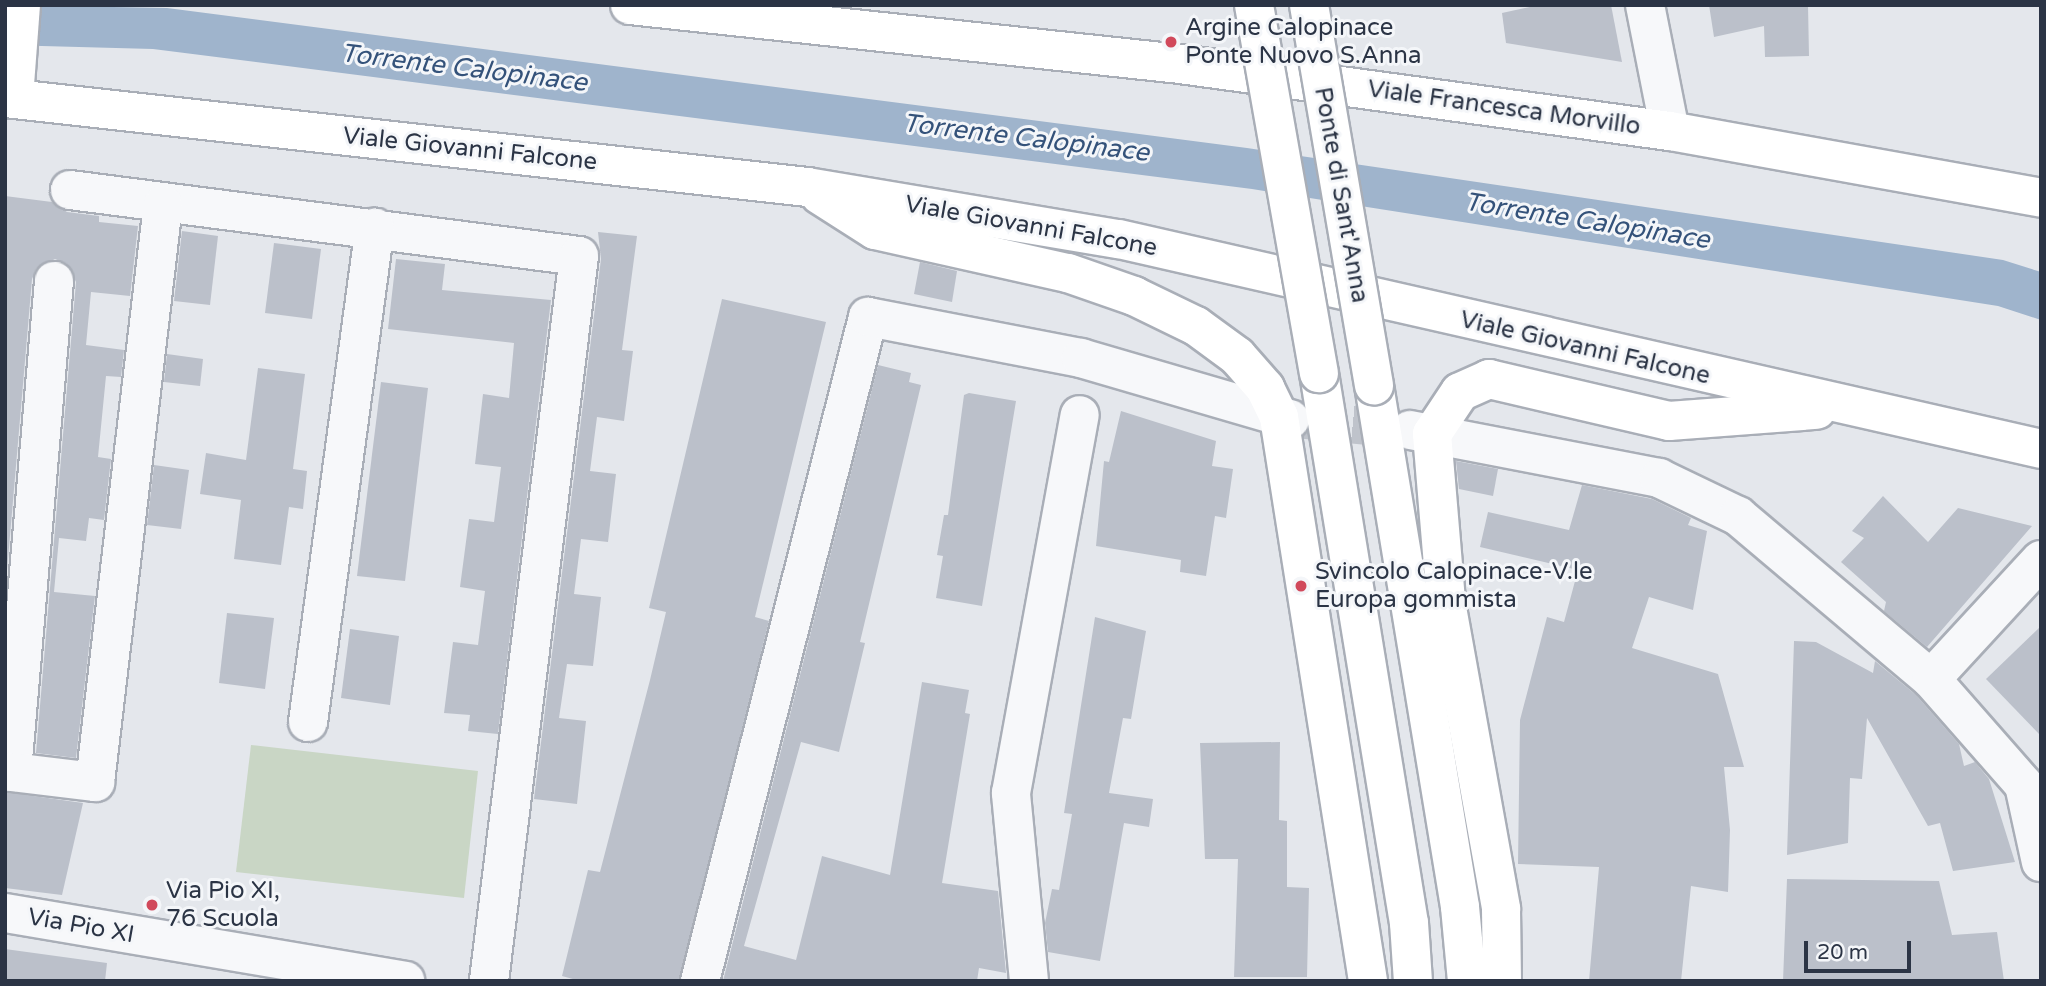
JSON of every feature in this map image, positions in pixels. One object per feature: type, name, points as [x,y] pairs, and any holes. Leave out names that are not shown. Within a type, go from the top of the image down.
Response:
[{"type":"main road","points":[[12,87],[21,5]]},
{"type":"main road","name":"Viale Francesca Morvillo","points":[[629,5],[1180,64],[1670,131],[2041,198]]},
{"type":"main road","points":[[1254,5],[1319,373],[1409,923],[1413,981]]},
{"type":"main road","name":"Ponte di Sant'Anna","points":[[1308,5],[1460,907],[1467,981]]},
{"type":"main road","name":"Viale Giovanni Falcone","points":[[12,87],[807,187],[1119,239],[1847,407],[2041,449]]},
{"type":"main road","points":[[807,187],[875,230],[1068,273],[1184,320],[1237,356],[1265,388],[1285,418],[1368,981]]},
{"type":"main road","points":[[1502,981],[1501,909],[1446,602],[1421,432],[1460,392],[1489,379],[1669,421],[1847,407]]},
{"type":"street","points":[[1645,5],[1670,131]]},
{"type":"street","points":[[70,190],[163,205],[375,228],[579,256],[489,981]]},
{"type":"street","points":[[54,281],[12,772],[95,782],[163,205]]},
{"type":"street","points":[[308,722],[375,228]]},
{"type":"street","points":[[701,981],[869,317],[1081,358],[1285,418]]},
{"type":"street","points":[[1029,981],[1011,793],[1080,415]]},
{"type":"street","points":[[1421,432],[1659,478],[1738,516],[1931,679],[2024,785],[2041,862]]},
{"type":"street","points":[[1931,679],[2041,560]]},
{"type":"street","name":"Via Pio XI","points":[[5,913],[263,969],[405,981]]},
{"type":"green space","points":[[251,745],[478,771],[464,898],[236,872]]},
{"type":"water","name":"Torrente Calopinace","points":[[5,5],[167,8],[1247,148],[2003,260],[2041,272],[2041,320],[1998,306],[1252,189],[153,49],[5,45]]},
{"type":"building","points":[[1539,5],[1611,5],[1622,62],[1506,43],[1502,13]]},
{"type":"building","points":[[1709,5],[1808,5],[1809,56],[1765,57],[1764,26],[1714,37]]},
{"type":"building","points":[[5,196],[52,202],[67,212],[99,216],[99,222],[138,226],[130,296],[91,292],[86,345],[124,350],[121,377],[106,376],[98,457],[111,459],[104,520],[89,518],[86,541],[59,538],[54,592],[95,596],[76,758],[36,753],[76,282],[67,264],[55,259],[37,268],[32,279],[5,594]]},
{"type":"building","points":[[182,231],[218,236],[210,305],[174,301]]},
{"type":"building","points":[[598,232],[637,236],[622,350],[633,351],[624,421],[597,417],[590,471],[616,474],[608,542],[581,539],[574,594],[601,597],[593,666],[567,664],[559,718],[586,721],[577,804],[534,799],[601,259]]},
{"type":"building","points":[[274,243],[321,249],[312,319],[265,313]]},
{"type":"building","points":[[396,259],[445,264],[442,290],[551,300],[498,734],[468,731],[470,715],[444,713],[453,642],[478,645],[485,591],[460,587],[469,519],[494,522],[501,467],[475,464],[483,394],[509,398],[514,343],[388,329]]},
{"type":"building","points":[[920,262],[957,271],[952,302],[914,294]]},
{"type":"building","points":[[722,299],[826,322],[755,617],[769,621],[679,981],[580,981],[562,976],[588,870],[600,872],[650,680],[666,612],[649,608]]},
{"type":"building","points":[[167,354],[203,359],[200,386],[164,382]]},
{"type":"building","points":[[878,365],[911,373],[909,382],[921,385],[860,642],[865,643],[839,752],[801,742],[744,946],[796,960],[822,856],[890,875],[922,682],[969,690],[965,713],[970,714],[942,883],[998,891],[1006,973],[979,968],[977,981],[723,981]]},
{"type":"building","points":[[258,368],[305,374],[293,469],[307,471],[303,509],[289,507],[281,565],[234,559],[241,500],[200,494],[206,453],[246,460]]},
{"type":"building","points":[[381,382],[428,388],[405,581],[357,576]]},
{"type":"building","points":[[969,393],[1016,401],[982,606],[936,598],[943,556],[937,555],[944,515],[948,515],[964,395]]},
{"type":"building","points":[[1121,411],[1216,441],[1212,466],[1233,469],[1226,518],[1215,516],[1206,576],[1180,572],[1181,560],[1096,546],[1104,461],[1109,462]]},
{"type":"building","points":[[1456,461],[1498,469],[1493,496],[1459,489]]},
{"type":"building","points":[[154,465],[189,470],[181,529],[147,525]]},
{"type":"building","points":[[1582,485],[1652,499],[1691,518],[1688,525],[1707,531],[1693,610],[1649,597],[1632,648],[1718,674],[1744,767],[1724,767],[1730,830],[1728,892],[1691,886],[1681,981],[1589,981],[1599,867],[1518,864],[1520,720],[1547,617],[1564,622],[1578,570],[1480,547],[1488,512],[1569,530]]},
{"type":"building","points":[[1883,496],[1928,542],[1958,508],[2032,526],[1927,647],[1884,611],[1886,602],[1841,562],[1864,538],[1852,531]]},
{"type":"building","points":[[227,613],[274,618],[265,689],[219,683]]},
{"type":"building","points":[[1095,617],[1146,631],[1131,719],[1123,718],[1109,793],[1153,799],[1149,827],[1124,823],[1100,961],[1048,952],[1045,923],[1052,889],[1059,890],[1072,814],[1064,813]]},
{"type":"building","points":[[2041,626],[2041,736],[1986,679]]},
{"type":"building","points":[[350,629],[399,636],[390,705],[341,698]]},
{"type":"building","points":[[1794,641],[1816,642],[1873,673],[1875,661],[1916,695],[1959,744],[1964,766],[1975,762],[1989,779],[2015,862],[1953,871],[1940,823],[1928,826],[1867,718],[1862,779],[1850,778],[1848,843],[1787,855]]},
{"type":"building","points":[[1280,742],[1279,820],[1287,821],[1287,887],[1309,888],[1307,977],[1234,977],[1238,859],[1205,859],[1200,743]]},
{"type":"building","points":[[5,792],[83,803],[62,895],[5,888]]},
{"type":"building","points":[[1787,879],[1939,881],[1952,935],[1997,932],[2004,981],[1783,981]]},
{"type":"building","points":[[5,949],[107,963],[105,981],[5,981]]},
{"type":"tunnel","points":[[1296,419],[1410,430]]},
{"type":"place","name":"Argine Calopinace Ponte Nuovo S.Anna","points":[[1171,42]]},
{"type":"place","name":"Svincolo Calopinace-V.le Europa gommista","points":[[1301,586]]},
{"type":"place","name":"Via Pio XI, 76 Scuola","points":[[152,905]]}]
